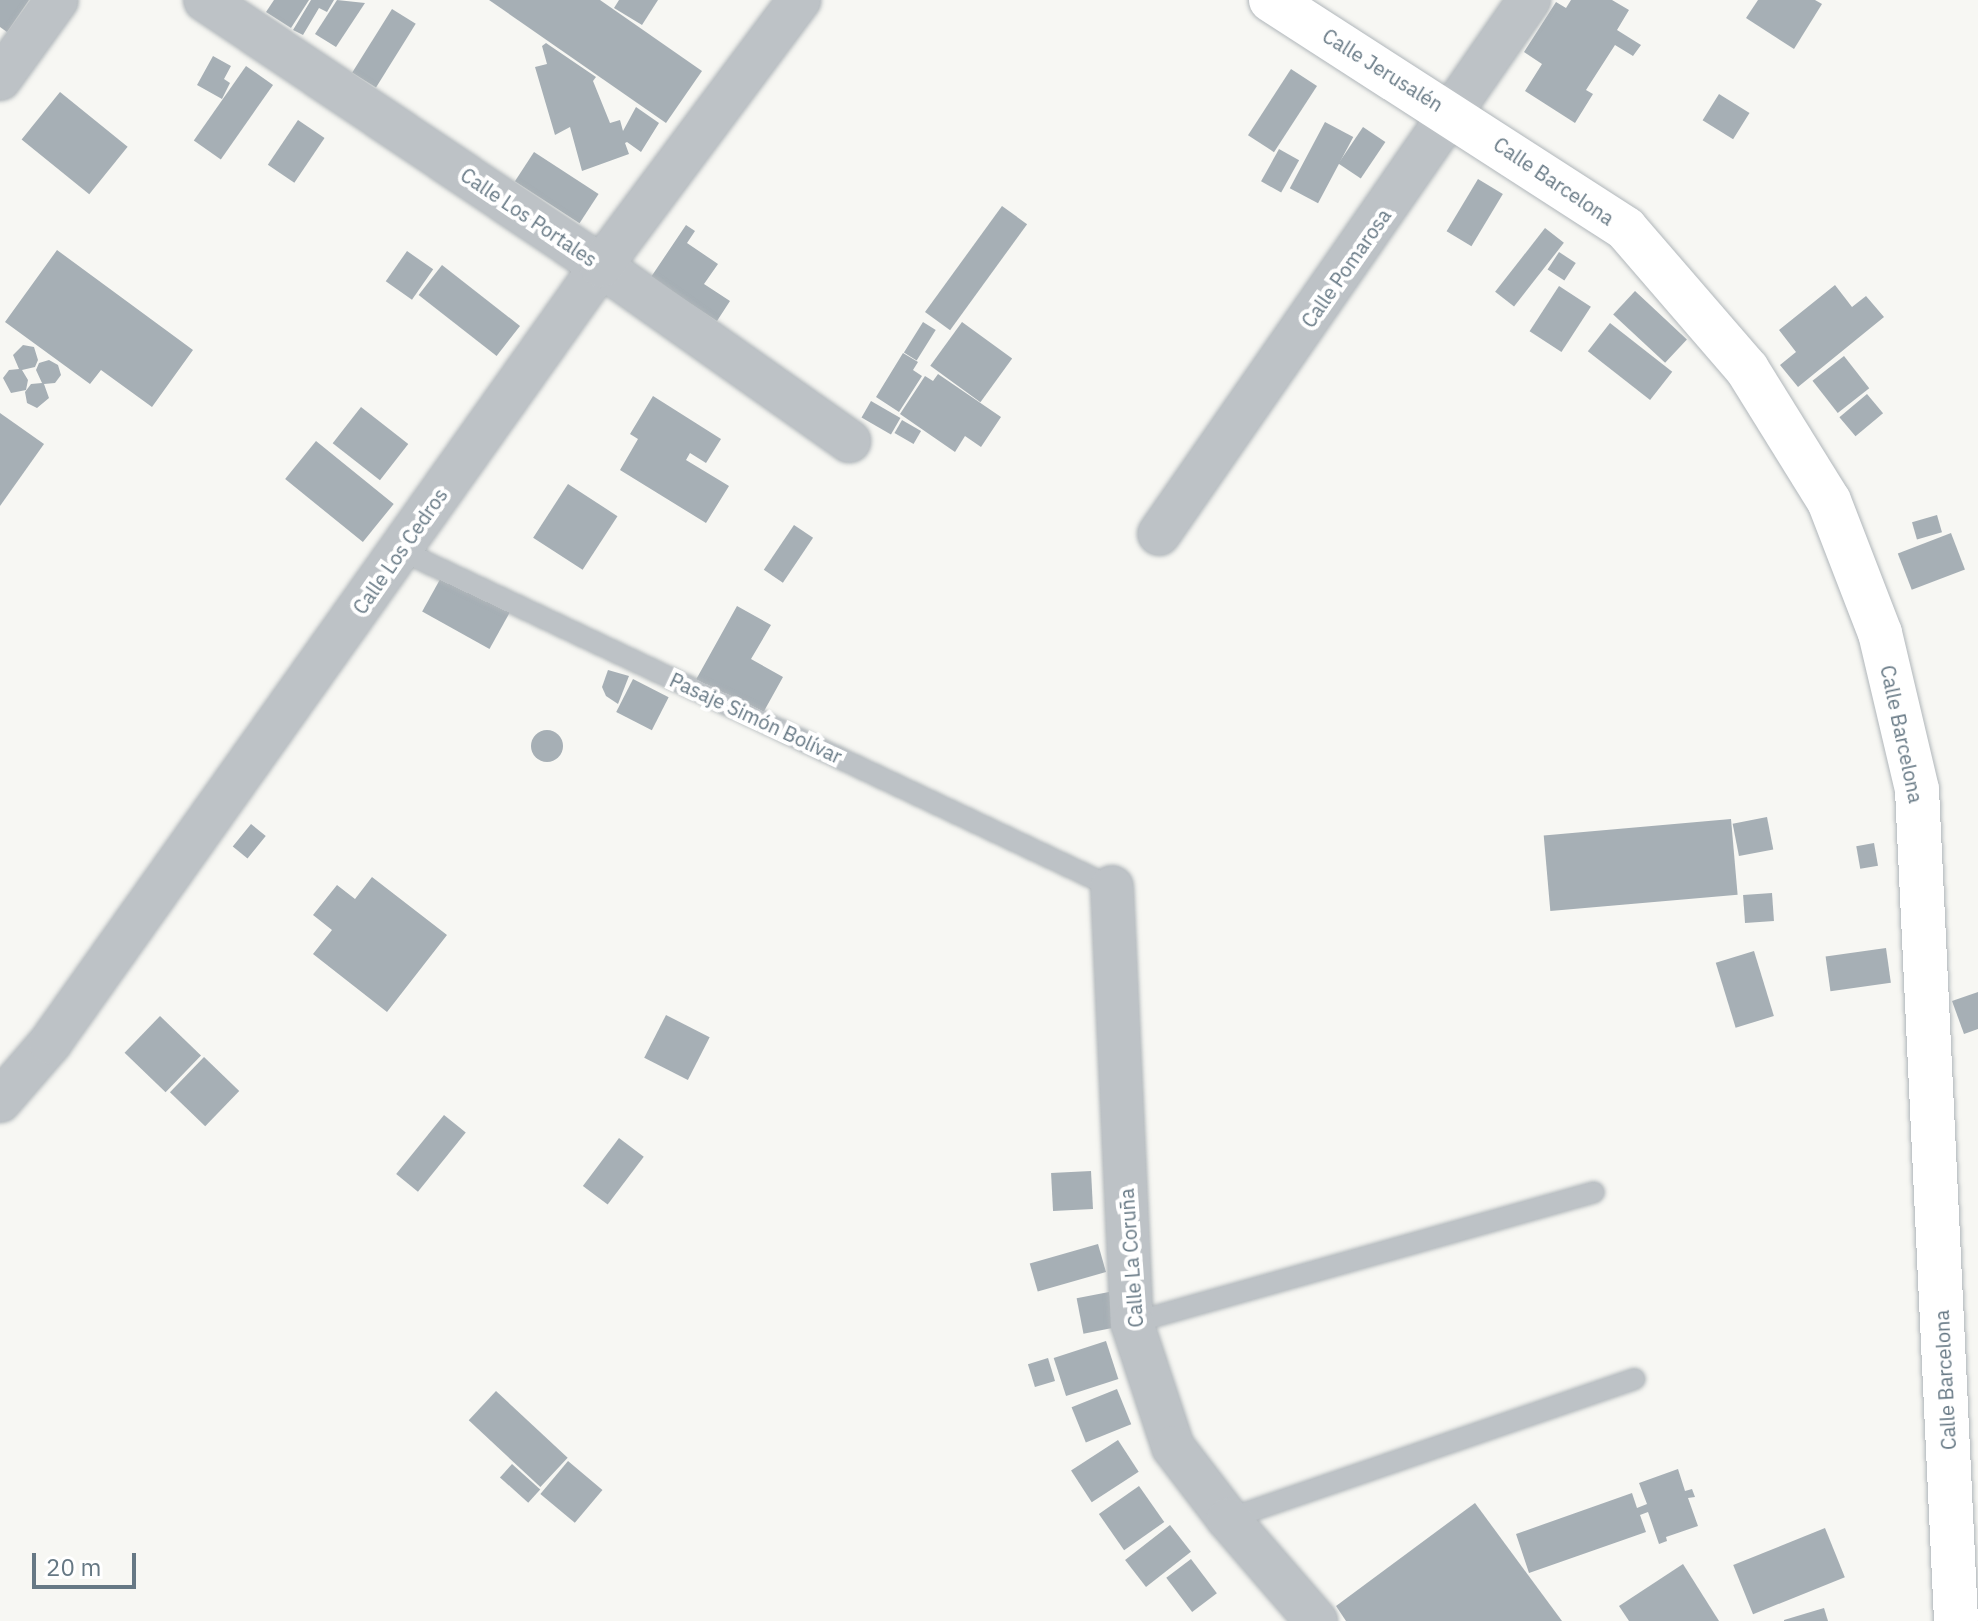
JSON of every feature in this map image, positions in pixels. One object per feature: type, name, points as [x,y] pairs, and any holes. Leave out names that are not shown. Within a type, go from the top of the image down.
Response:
[{"type":"street","points":[[0,79],[57,0]]},
{"type":"street","name":"Calle Los Portales","points":[[205,0],[601,266],[849,441]]},
{"type":"street","name":"Calle Los Cedros","points":[[0,1101],[50,1043],[601,266],[799,0]]},
{"type":"street","name":"Calle Jerusalén","points":[[1271,0],[1453,114]]},
{"type":"street","name":"Calle Pomarosa","points":[[1159,534],[1453,114],[1529,0]]},
{"type":"street","name":"Calle Barcelona","points":[[1453,114],[1626,229],[1747,369],[1829,501],[1880,633],[1917,790],[1956,1621]]},
{"type":"street","name":"Calle La Coruña","points":[[1112,887],[1132,1323],[1173,1447],[1228,1519],[1316,1621]]},
{"type":"lane","name":"Pasaje Simón Bolívar","points":[[400,550],[1112,887]]},
{"type":"lane","points":[[1132,1323],[1594,1192]]},
{"type":"lane","points":[[1228,1519],[1635,1379]]},
{"type":"building","points":[[0,0],[29,0],[7,32],[0,27]]},
{"type":"building","points":[[274,0],[309,0],[291,28],[266,12]]},
{"type":"building","points":[[311,0],[334,0],[327,12],[319,8],[303,35],[293,30]]},
{"type":"building","points":[[337,0],[365,3],[336,47],[315,34]]},
{"type":"building","points":[[489,0],[600,0],[702,71],[666,123]]},
{"type":"building","points":[[619,0],[658,0],[642,25],[614,8]]},
{"type":"building","points":[[1571,0],[1612,0],[1629,10],[1617,30],[1641,45],[1633,56],[1615,45],[1586,90],[1593,94],[1575,123],[1525,91],[1542,64],[1524,52],[1556,2],[1566,8]]},
{"type":"building","points":[[1758,0],[1815,0],[1822,4],[1794,49],[1746,18]]},
{"type":"building","points":[[392,9],[416,24],[376,87],[352,73]]},
{"type":"building","points":[[546,43],[596,77],[593,81],[610,123],[620,120],[623,131],[636,107],[659,123],[641,152],[627,142],[629,154],[582,171],[570,127],[555,135],[535,67],[547,64],[542,46]]},
{"type":"building","points":[[213,56],[231,66],[224,79],[230,83],[222,99],[197,85]]},
{"type":"building","points":[[246,66],[273,85],[221,159],[194,141]]},
{"type":"building","points":[[1291,69],[1317,86],[1274,152],[1248,135]]},
{"type":"building","points":[[60,92],[128,147],[89,194],[22,139]]},
{"type":"building","points":[[1719,94],[1750,113],[1733,139],[1703,120]]},
{"type":"building","points":[[298,120],[325,138],[294,183],[268,165]]},
{"type":"building","points":[[1325,122],[1353,137],[1318,203],[1290,188]]},
{"type":"building","points":[[1363,127],[1385,142],[1361,179],[1338,163]]},
{"type":"building","points":[[1279,149],[1299,160],[1281,193],[1261,181]]},
{"type":"building","points":[[534,152],[599,194],[580,223],[515,181]]},
{"type":"building","points":[[1478,179],[1503,194],[1471,246],[1447,231]]},
{"type":"building","points":[[1002,206],[1027,224],[950,330],[925,312]]},
{"type":"building","points":[[686,225],[695,231],[687,243],[718,264],[704,284],[730,301],[717,321],[651,277]]},
{"type":"building","points":[[1545,228],[1564,243],[1514,307],[1495,292]]},
{"type":"building","points":[[57,250],[193,350],[152,407],[101,370],[90,384],[5,322]]},
{"type":"building","points":[[407,251],[433,269],[412,300],[386,281]]},
{"type":"building","points":[[1559,252],[1576,263],[1564,281],[1548,270]]},
{"type":"building","points":[[442,265],[520,326],[497,356],[419,295]]},
{"type":"building","points":[[1835,285],[1852,307],[1866,296],[1884,317],[1798,387],[1780,365],[1796,352],[1779,330]]},
{"type":"building","points":[[1559,286],[1591,307],[1561,352],[1530,331]]},
{"type":"building","points":[[1635,291],[1687,339],[1665,363],[1613,314]]},
{"type":"building","points":[[923,322],[936,330],[917,360],[904,353]]},
{"type":"building","points":[[962,322],[1012,358],[980,402],[930,366]]},
{"type":"building","points":[[1610,323],[1672,372],[1650,400],[1588,351]]},
{"type":"building","points":[[23,345],[34,347],[38,360],[35,367],[22,370],[28,380],[26,390],[11,393],[3,378],[9,370],[19,369],[13,355]]},
{"type":"building","points":[[903,353],[918,362],[913,370],[922,376],[899,412],[876,397]]},
{"type":"building","points":[[1844,356],[1869,388],[1838,413],[1812,381]]},
{"type":"building","points":[[49,360],[58,365],[61,375],[55,383],[44,384],[49,398],[37,408],[27,403],[25,392],[31,384],[42,383],[36,370],[39,363]]},
{"type":"building","points":[[938,374],[1001,417],[981,447],[965,436],[955,452],[900,414],[925,376],[933,381]]},
{"type":"building","points":[[1867,394],[1883,413],[1855,436],[1839,417]]},
{"type":"building","points":[[653,396],[721,439],[706,463],[690,453],[686,460],[729,486],[706,523],[620,470],[638,439],[630,434]]},
{"type":"building","points":[[871,401],[900,418],[891,434],[862,417]]},
{"type":"building","points":[[361,407],[408,444],[380,480],[333,443]]},
{"type":"building","points":[[0,413],[44,444],[0,506]]},
{"type":"building","points":[[902,420],[921,431],[914,444],[894,433]]},
{"type":"building","points":[[316,441],[394,504],[363,542],[285,479]]},
{"type":"building","points":[[568,484],[617,516],[583,570],[533,538]]},
{"type":"building","points":[[1937,515],[1942,532],[1917,539],[1912,522]]},
{"type":"building","points":[[794,525],[813,538],[783,583],[764,570]]},
{"type":"building","points":[[1951,533],[1965,569],[1912,590],[1898,553]]},
{"type":"building","points":[[443,574],[510,611],[489,649],[422,612]]},
{"type":"building","points":[[737,606],[771,625],[751,659],[783,677],[758,722],[693,685]]},
{"type":"building","points":[[608,670],[629,676],[618,704],[606,696],[602,687]]},
{"type":"building","points":[[633,679],[669,697],[652,730],[616,712]]},
{"type":"building","points":[[547,730],[558,735],[563,746],[558,757],[547,762],[536,757],[531,746],[536,735]]},
{"type":"building","points":[[1767,817],[1773,849],[1739,856],[1733,824]]},
{"type":"building","points":[[1731,819],[1738,895],[1550,911],[1544,835]]},
{"type":"building","points":[[251,824],[266,836],[248,858],[233,847]]},
{"type":"building","points":[[1874,843],[1878,866],[1860,869],[1856,846]]},
{"type":"building","points":[[372,877],[447,935],[387,1012],[313,954],[332,930],[313,915],[337,885],[355,899]]},
{"type":"building","points":[[1772,893],[1774,921],[1745,923],[1743,895]]},
{"type":"building","points":[[1886,948],[1891,983],[1830,991],[1826,956]]},
{"type":"building","points":[[1754,951],[1774,1016],[1736,1028],[1716,963]]},
{"type":"building","points":[[1978,992],[1978,1029],[1964,1034],[1952,1001]]},
{"type":"building","points":[[666,1015],[710,1037],[688,1080],[644,1058]]},
{"type":"building","points":[[160,1016],[201,1056],[166,1092],[125,1053]]},
{"type":"building","points":[[204,1057],[239,1091],[205,1126],[170,1092]]},
{"type":"building","points":[[444,1115],[466,1133],[418,1192],[396,1174]]},
{"type":"building","points":[[619,1138],[644,1157],[608,1205],[583,1186]]},
{"type":"building","points":[[1091,1171],[1093,1209],[1053,1211],[1051,1173]]},
{"type":"building","points":[[1098,1244],[1106,1272],[1038,1291],[1030,1264]]},
{"type":"building","points":[[1109,1292],[1116,1327],[1083,1334],[1077,1298]]},
{"type":"building","points":[[1106,1341],[1118,1379],[1066,1396],[1054,1358]]},
{"type":"building","points":[[1048,1358],[1055,1381],[1035,1387],[1028,1364]]},
{"type":"building","points":[[1117,1389],[1131,1424],[1086,1443],[1072,1407]]},
{"type":"building","points":[[496,1391],[568,1458],[540,1487],[469,1420]]},
{"type":"building","points":[[1118,1440],[1139,1472],[1092,1502],[1071,1470]]},
{"type":"building","points":[[568,1461],[602,1490],[575,1523],[540,1494]]},
{"type":"building","points":[[512,1464],[540,1489],[528,1503],[500,1477]]},
{"type":"building","points":[[1678,1469],[1685,1491],[1692,1489],[1695,1497],[1688,1498],[1698,1526],[1666,1537],[1667,1541],[1659,1544],[1648,1512],[1640,1515],[1646,1532],[1529,1573],[1516,1534],[1632,1493],[1637,1508],[1647,1504],[1639,1483]]},
{"type":"building","points":[[1139,1486],[1164,1522],[1124,1550],[1099,1514]]},
{"type":"building","points":[[1475,1503],[1562,1621],[1346,1621],[1336,1606]]},
{"type":"building","points":[[1170,1525],[1191,1552],[1146,1587],[1125,1560]]},
{"type":"building","points":[[1825,1528],[1845,1577],[1753,1614],[1733,1565]]},
{"type":"building","points":[[1191,1559],[1217,1593],[1192,1612],[1166,1578]]},
{"type":"building","points":[[1683,1564],[1719,1621],[1629,1621],[1619,1606]]},
{"type":"building","points":[[1824,1608],[1828,1621],[1784,1621],[1784,1620]]}]
